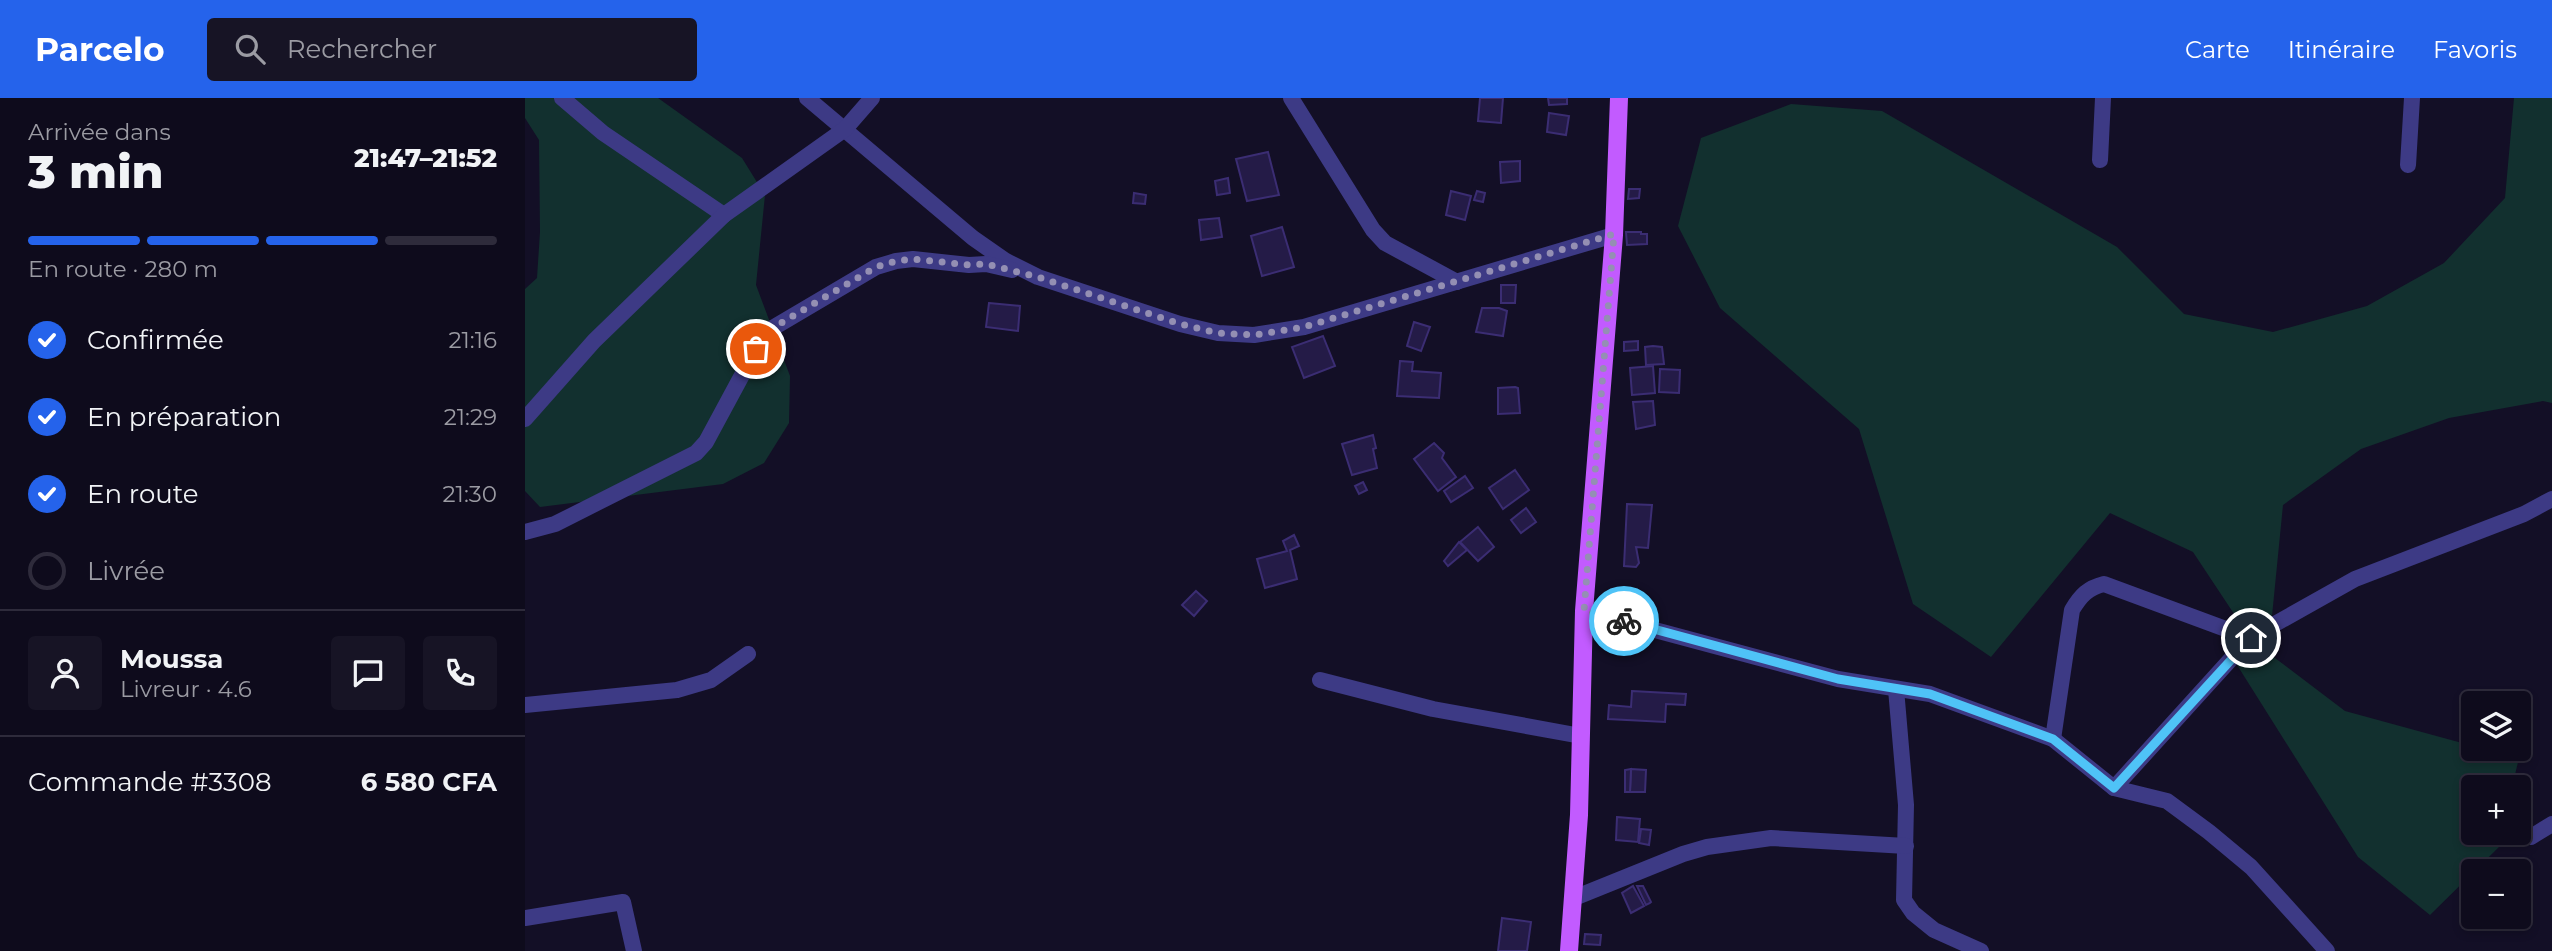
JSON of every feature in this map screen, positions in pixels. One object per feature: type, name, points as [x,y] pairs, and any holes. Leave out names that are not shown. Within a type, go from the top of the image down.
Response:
[{"type":"main road","points":[[1569,951],[1574,898],[1584,611],[1614,234],[1619,98]]},
{"type":"street","points":[[562,98],[603,133],[723,215]]},
{"type":"street","points":[[807,98],[973,238],[1006,261],[1038,277]]},
{"type":"street","points":[[525,419],[594,341],[723,215],[845,129],[871,98]]},
{"type":"street","points":[[1291,98],[1373,230],[1385,243],[1457,282]]},
{"type":"street","points":[[2100,160],[2103,98]]},
{"type":"street","points":[[2408,165],[2412,98]]},
{"type":"street","points":[[525,532],[555,524],[696,453],[706,442],[756,349],[771,329],[876,267],[896,261],[913,259],[969,265],[986,264],[1038,277],[1180,324],[1218,333],[1254,335],[1304,327],[1614,234]]},
{"type":"street","points":[[2114,788],[2251,638],[2355,579],[2524,514],[2552,499]]},
{"type":"street","points":[[2053,739],[2072,610],[2081,596],[2092,587],[2104,584],[2251,638]]},
{"type":"street","points":[[1584,611],[1838,679],[1930,694],[2053,739],[2114,788],[2167,801],[2209,832],[2251,867],[2327,951]]},
{"type":"street","points":[[525,705],[677,690],[711,680],[748,654]]},
{"type":"street","points":[[1319,680],[1433,709],[1581,736]]},
{"type":"street","points":[[1896,689],[1906,805],[1903,890],[1907,905],[1934,930],[1981,951]]},
{"type":"street","points":[[2531,837],[2552,824]]},
{"type":"street","points":[[1574,898],[1707,847],[1771,838],[1906,846]]},
{"type":"street","points":[[525,918],[623,902],[633,951]]},
{"type":"green space","points":[[525,98],[658,98],[742,158],[765,195],[756,285],[790,376],[789,423],[764,463],[723,484],[540,507],[525,491],[525,289],[537,278],[540,232],[539,140],[525,118]]},
{"type":"green space","points":[[2514,98],[2552,98],[2552,403],[2543,401],[2449,418],[2361,449],[2283,505],[2271,626],[2271,655],[2345,711],[2461,743],[2461,761],[2518,761],[2515,775],[2461,775],[2461,845],[2500,845],[2487,859],[2461,859],[2461,884],[2430,915],[2358,857],[2232,657],[2250,638],[2193,552],[2110,513],[1991,657],[1913,604],[1859,429],[1720,308],[1678,226],[1701,138],[1791,104],[1882,111],[2117,247],[2184,314],[2273,332],[2367,306],[2444,263],[2505,198]]},
{"type":"building","points":[[1480,98],[1503,98],[1501,123],[1478,121]]},
{"type":"building","points":[[1548,98],[1567,98],[1567,104],[1549,105]]},
{"type":"building","points":[[1549,113],[1569,116],[1566,135],[1547,132]]},
{"type":"building","points":[[1268,152],[1279,195],[1247,201],[1236,159]]},
{"type":"building","points":[[1520,161],[1520,181],[1501,183],[1500,162]]},
{"type":"building","points":[[1228,178],[1230,193],[1217,195],[1215,181]]},
{"type":"building","points":[[1629,189],[1640,189],[1639,198],[1628,199]]},
{"type":"building","points":[[1451,191],[1471,196],[1465,220],[1446,215]]},
{"type":"building","points":[[1477,191],[1485,193],[1483,202],[1474,200]]},
{"type":"building","points":[[1134,193],[1146,195],[1145,204],[1133,203]]},
{"type":"building","points":[[1219,218],[1222,237],[1201,240],[1199,220]]},
{"type":"building","points":[[1282,227],[1294,267],[1262,276],[1251,236]]},
{"type":"building","points":[[1626,232],[1647,234],[1647,244],[1627,245]]},
{"type":"building","points":[[1501,285],[1516,285],[1515,303],[1501,303]]},
{"type":"building","points":[[989,303],[1020,306],[1018,331],[986,327]]},
{"type":"building","points":[[1482,308],[1507,311],[1503,336],[1476,332]]},
{"type":"building","points":[[1414,322],[1430,327],[1421,351],[1407,346]]},
{"type":"building","points":[[1323,336],[1335,366],[1304,378],[1292,347]]},
{"type":"building","points":[[1638,341],[1638,350],[1624,351],[1624,342]]},
{"type":"building","points":[[1645,347],[1662,347],[1664,364],[1646,365]]},
{"type":"building","points":[[1400,361],[1413,362],[1412,371],[1441,373],[1439,398],[1397,396]]},
{"type":"building","points":[[1653,366],[1655,393],[1632,395],[1630,368]]},
{"type":"building","points":[[1660,369],[1680,370],[1679,393],[1659,392]]},
{"type":"building","points":[[1498,388],[1518,388],[1520,413],[1498,414]]},
{"type":"building","points":[[1653,401],[1655,425],[1636,429],[1633,402]]},
{"type":"building","points":[[1373,435],[1377,468],[1352,475],[1342,444]]},
{"type":"building","points":[[1434,443],[1444,453],[1442,458],[1456,477],[1438,491],[1414,459]]},
{"type":"building","points":[[1515,470],[1529,490],[1503,509],[1489,488]]},
{"type":"building","points":[[1465,476],[1473,488],[1451,502],[1444,491]]},
{"type":"building","points":[[1363,482],[1367,490],[1359,494],[1355,486]]},
{"type":"building","points":[[1627,504],[1652,505],[1648,548],[1636,547],[1639,563],[1636,567],[1624,566]]},
{"type":"building","points":[[1526,508],[1536,522],[1521,533],[1511,520]]},
{"type":"building","points":[[1478,527],[1494,547],[1478,561],[1460,542]]},
{"type":"building","points":[[1294,535],[1299,546],[1290,550],[1297,579],[1265,588],[1257,559],[1287,551],[1283,541]]},
{"type":"building","points":[[1459,542],[1467,550],[1448,566],[1444,561]]},
{"type":"building","points":[[1196,591],[1207,601],[1194,616],[1182,605]]},
{"type":"building","points":[[1632,691],[1686,694],[1685,705],[1666,704],[1665,722],[1608,719],[1609,705],[1631,707]]},
{"type":"building","points":[[1631,769],[1646,770],[1645,792],[1630,792]]},
{"type":"building","points":[[1631,769],[1630,792],[1625,792],[1625,770]]},
{"type":"building","points":[[1617,817],[1640,819],[1638,842],[1616,840]]},
{"type":"building","points":[[1641,829],[1651,830],[1649,845],[1639,843]]},
{"type":"building","points":[[1633,886],[1644,906],[1631,913],[1622,893]]},
{"type":"building","points":[[1637,886],[1643,886],[1650,903],[1646,905]]},
{"type":"building","points":[[1502,918],[1531,922],[1527,951],[1498,951]]},
{"type":"building","points":[[1585,934],[1601,935],[1600,945],[1584,944]]},
{"type":"way so far","points":[[756,349],[771,329],[876,267],[896,261],[913,259],[969,265],[986,264],[1038,277],[1180,324],[1218,333],[1254,335],[1304,327],[1360,312],[1614,234],[1584,611],[1624,621]]},
{"type":"route","points":[[1624,621],[1838,679],[1930,694],[2053,739],[2114,788],[2251,638]]}]
